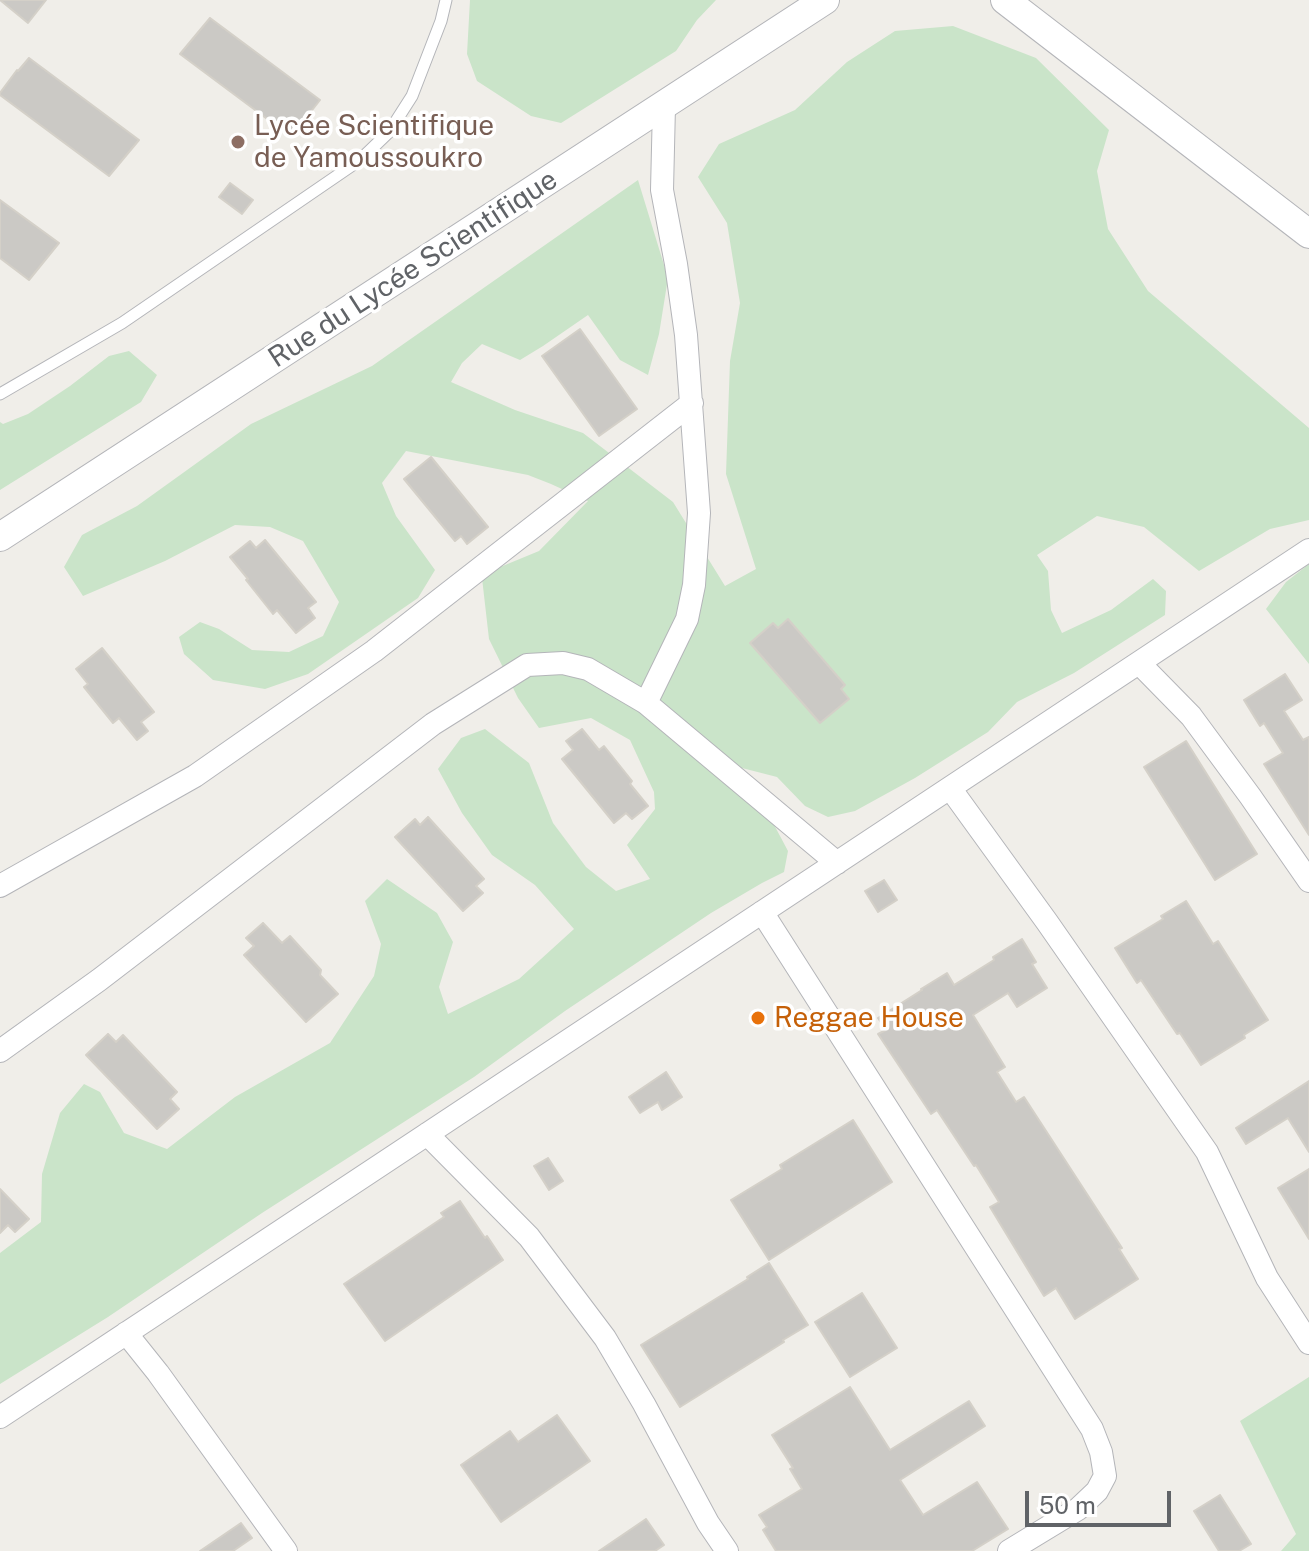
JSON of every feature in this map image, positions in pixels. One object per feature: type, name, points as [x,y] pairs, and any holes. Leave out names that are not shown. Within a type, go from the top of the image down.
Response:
[{"type":"street","name":"Rue du Lycée Scientifique","points":[[0,537],[825,0]]},
{"type":"street","points":[[1005,0],[1309,234]]},
{"type":"street","points":[[646,703],[687,619],[694,585],[699,513],[684,320],[662,190],[664,106]]},
{"type":"street","points":[[0,886],[195,776],[374,651],[692,403]]},
{"type":"street","points":[[0,1417],[1309,550]]},
{"type":"street","points":[[0,1051],[99,980],[433,724],[527,665],[563,663],[588,669],[646,703],[837,863]]},
{"type":"street","points":[[1139,663],[1191,716],[1309,881]]},
{"type":"street","points":[[950,788],[1207,1152],[1267,1278],[1309,1343]]},
{"type":"street","points":[[762,912],[1092,1429],[1101,1452],[1105,1476],[1097,1491],[1078,1509],[1009,1551]]},
{"type":"street","points":[[427,1134],[529,1237],[596,1326],[727,1551]]},
{"type":"street","points":[[126,1333],[286,1551]]},
{"type":"lane","points":[[0,394],[122,323],[360,160],[389,132],[412,96],[446,0]]},
{"type":"green space","points":[[470,0],[716,0],[697,20],[676,51],[561,123],[531,116],[477,81],[467,54]]},
{"type":"green space","points":[[953,26],[1036,58],[1109,130],[1097,171],[1108,229],[1148,291],[1309,428],[1309,520],[1270,529],[1199,571],[1144,527],[1097,516],[1037,555],[1048,571],[1051,610],[1062,633],[1111,610],[1153,579],[1166,591],[1165,615],[1074,673],[1017,702],[988,732],[855,811],[828,817],[805,806],[777,777],[742,768],[734,789],[772,821],[788,851],[784,872],[711,913],[565,1011],[474,1077],[262,1213],[108,1317],[0,1384],[0,1253],[41,1222],[42,1174],[60,1113],[84,1084],[100,1092],[124,1133],[167,1149],[235,1097],[330,1043],[374,976],[381,944],[365,901],[387,879],[437,913],[453,942],[439,987],[448,1014],[519,979],[574,929],[535,885],[492,855],[462,813],[438,769],[461,738],[485,729],[529,763],[553,823],[586,867],[616,891],[650,879],[627,845],[655,809],[654,792],[630,740],[591,718],[539,728],[518,698],[489,639],[482,578],[493,570],[539,551],[588,501],[528,475],[406,451],[382,483],[396,516],[435,570],[418,598],[308,674],[265,689],[213,680],[184,654],[179,637],[200,622],[219,629],[252,650],[289,652],[323,636],[339,602],[303,541],[270,527],[235,525],[165,561],[83,596],[64,567],[82,535],[137,506],[251,424],[372,366],[638,180],[668,278],[659,334],[648,375],[620,360],[588,315],[520,360],[482,344],[462,363],[451,382],[515,410],[583,433],[673,502],[725,586],[756,569],[726,474],[730,361],[740,303],[727,223],[698,177],[719,144],[795,110],[847,62],[895,31]]},
{"type":"green space","points":[[129,351],[157,375],[141,402],[0,490],[0,422],[3,424],[28,414],[109,356]]},
{"type":"green space","points":[[1309,564],[1309,664],[1266,609],[1286,582]]},
{"type":"green space","points":[[1309,1377],[1309,1551],[1281,1551],[1296,1534],[1240,1421]]},
{"type":"building","points":[[0,0],[46,0],[28,23]]},
{"type":"building","points":[[210,18],[320,100],[290,136],[180,54]]},
{"type":"building","points":[[29,58],[139,140],[109,176],[0,95]]},
{"type":"building","points":[[230,183],[253,200],[242,214],[219,197]]},
{"type":"building","points":[[0,200],[59,243],[29,280],[0,258]]},
{"type":"building","points":[[580,329],[637,409],[599,436],[542,356]]},
{"type":"building","points":[[431,457],[488,527],[467,544],[461,536],[455,541],[404,479]]},
{"type":"building","points":[[265,540],[316,602],[308,608],[315,618],[296,633],[277,610],[273,614],[230,557],[250,541],[256,548]]},
{"type":"building","points":[[788,619],[845,685],[841,689],[849,699],[820,723],[750,643],[773,623],[778,628]]},
{"type":"building","points":[[102,648],[154,712],[141,722],[148,731],[137,740],[119,718],[113,723],[84,687],[88,684],[76,669]]},
{"type":"building","points":[[1285,674],[1302,700],[1284,711],[1303,740],[1309,737],[1309,835],[1264,764],[1283,753],[1264,723],[1260,726],[1244,700]]},
{"type":"building","points":[[582,729],[599,750],[604,746],[648,806],[632,819],[626,813],[614,823],[562,759],[573,750],[566,741]]},
{"type":"building","points":[[1186,741],[1257,854],[1215,880],[1144,767]]},
{"type":"building","points":[[428,817],[484,879],[476,886],[483,893],[463,911],[395,837],[415,819],[420,825]]},
{"type":"building","points":[[884,880],[897,900],[878,912],[865,891]]},
{"type":"building","points":[[1186,901],[1213,944],[1218,941],[1268,1020],[1201,1065],[1141,980],[1137,983],[1115,948]]},
{"type":"building","points":[[263,923],[282,943],[290,936],[338,994],[306,1022],[244,955],[254,946],[246,938]]},
{"type":"building","points":[[1022,939],[1036,962],[1032,964],[1047,988],[1017,1007],[1008,993],[973,1015],[1005,1067],[997,1072],[1016,1102],[1024,1097],[1122,1248],[1119,1249],[1138,1279],[1075,1319],[1056,1288],[1044,1296],[990,1207],[999,1202],[976,1165],[937,1110],[931,1114],[878,1034],[886,1030],[878,1018],[921,989],[947,973],[954,985]]},
{"type":"building","points":[[108,1034],[116,1042],[123,1035],[177,1092],[170,1099],[179,1109],[157,1129],[86,1055]]},
{"type":"building","points":[[666,1072],[682,1097],[662,1110],[658,1102],[640,1113],[629,1097]]},
{"type":"building","points":[[1309,1081],[1309,1152],[1288,1118],[1246,1144],[1236,1128]]},
{"type":"building","points":[[853,1120],[892,1182],[769,1260],[731,1200]]},
{"type":"building","points":[[548,1158],[563,1181],[549,1190],[534,1166]]},
{"type":"building","points":[[1309,1169],[1309,1239],[1278,1188]]},
{"type":"building","points":[[0,1189],[29,1219],[15,1232],[8,1225],[0,1233]]},
{"type":"building","points":[[460,1201],[503,1260],[385,1341],[344,1284],[444,1217],[441,1213]]},
{"type":"building","points":[[769,1263],[808,1325],[680,1407],[641,1345]]},
{"type":"building","points":[[862,1293],[897,1348],[850,1377],[815,1322]]},
{"type":"building","points":[[850,1387],[890,1450],[969,1401],[985,1426],[900,1480],[923,1515],[977,1482],[1008,1529],[972,1551],[776,1551],[763,1530],[767,1527],[759,1515],[802,1489],[772,1435]]},
{"type":"building","points":[[557,1415],[590,1461],[501,1522],[461,1465],[510,1431],[518,1442]]},
{"type":"building","points":[[1220,1495],[1251,1544],[1239,1551],[1219,1551],[1194,1511]]},
{"type":"building","points":[[646,1519],[664,1545],[655,1551],[599,1551]]},
{"type":"building","points":[[241,1523],[252,1538],[233,1551],[200,1551]]},
{"type":"place","name":"Lycée Scientifique de Yamoussoukro","points":[[238,142]]},
{"type":"place","name":"Reggae House","points":[[758,1018]]}]
